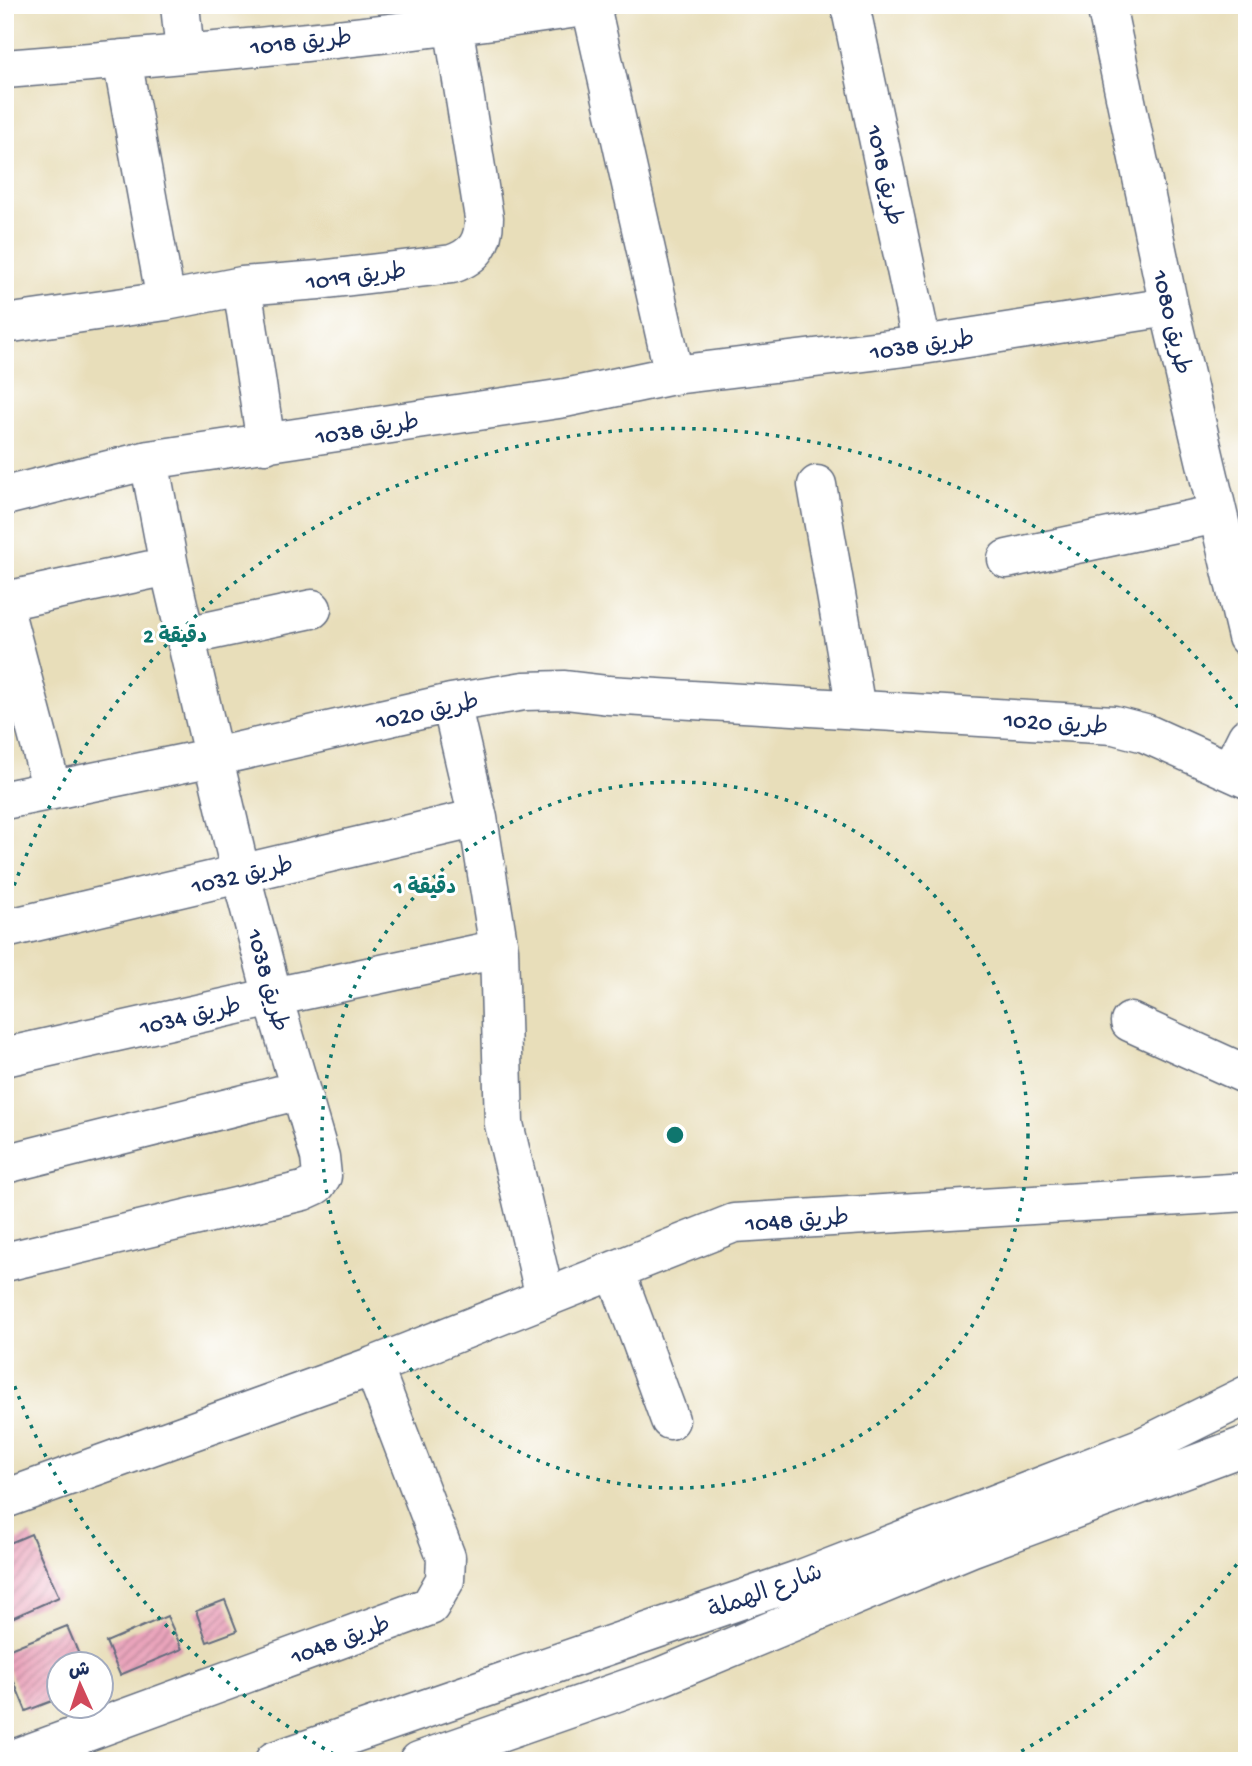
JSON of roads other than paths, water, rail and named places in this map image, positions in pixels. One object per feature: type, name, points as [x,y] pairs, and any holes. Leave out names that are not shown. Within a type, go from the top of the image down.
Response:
[{"type":"street","points":[[180,5],[185,53]]},
{"type":"street","name":"طريق 1018","points":[[850,5],[922,345]]},
{"type":"street","name":"طريق 1080","points":[[1105,5],[1168,307],[1247,638]]},
{"type":"street","points":[[593,6],[674,375]]},
{"type":"street","name":"طريق 1018","points":[[5,69],[185,53],[453,15],[593,6]]},
{"type":"street","name":"طريق 1019","points":[[5,324],[166,301],[242,286],[319,280],[452,264],[467,259],[479,246],[484,234],[484,218],[453,15]]},
{"type":"street","points":[[122,60],[166,301]]},
{"type":"street","points":[[242,286],[266,444]]},
{"type":"street","name":"طريق 1038","points":[[7,484],[565,398],[674,375],[922,345],[1168,307]]},
{"type":"street","name":"طريق 1038","points":[[5,1262],[303,1191],[316,1185],[322,1176],[320,1157],[241,875],[169,566],[149,460]]},
{"type":"street","points":[[817,485],[856,709]]},
{"type":"street","points":[[1007,559],[1217,514]]},
{"type":"street","points":[[5,601],[169,566]]},
{"type":"street","points":[[186,636],[312,609]]},
{"type":"street","points":[[5,612],[52,790]]},
{"type":"street","name":"طريق 1020","points":[[5,800],[215,757],[451,703],[524,691],[565,690],[608,695],[1114,725],[1145,733],[1238,775]]},
{"type":"street","points":[[451,703],[478,818],[499,949],[504,1124],[545,1297]]},
{"type":"street","points":[[1238,775],[1247,737]]},
{"type":"street","name":"طريق 1032","points":[[5,929],[478,818]]},
{"type":"street","name":"طريق 1034","points":[[5,1057],[499,949]]},
{"type":"street","points":[[1130,1022],[1247,1075]]},
{"type":"street","points":[[5,1164],[300,1090]]},
{"type":"street","name":"طريق 1048","points":[[5,1499],[373,1366],[734,1223],[1247,1192]]},
{"type":"street","points":[[615,1270],[670,1420]]},
{"type":"street","name":"طريق 1048","points":[[8,1761],[430,1606],[445,1580],[446,1557],[373,1366]]},
{"type":"street","name":"شارع الهملة","points":[[274,1761],[801,1579],[1140,1448],[1247,1395]]},
{"type":"street","points":[[419,1761],[660,1677],[970,1548],[1247,1445]]}]
